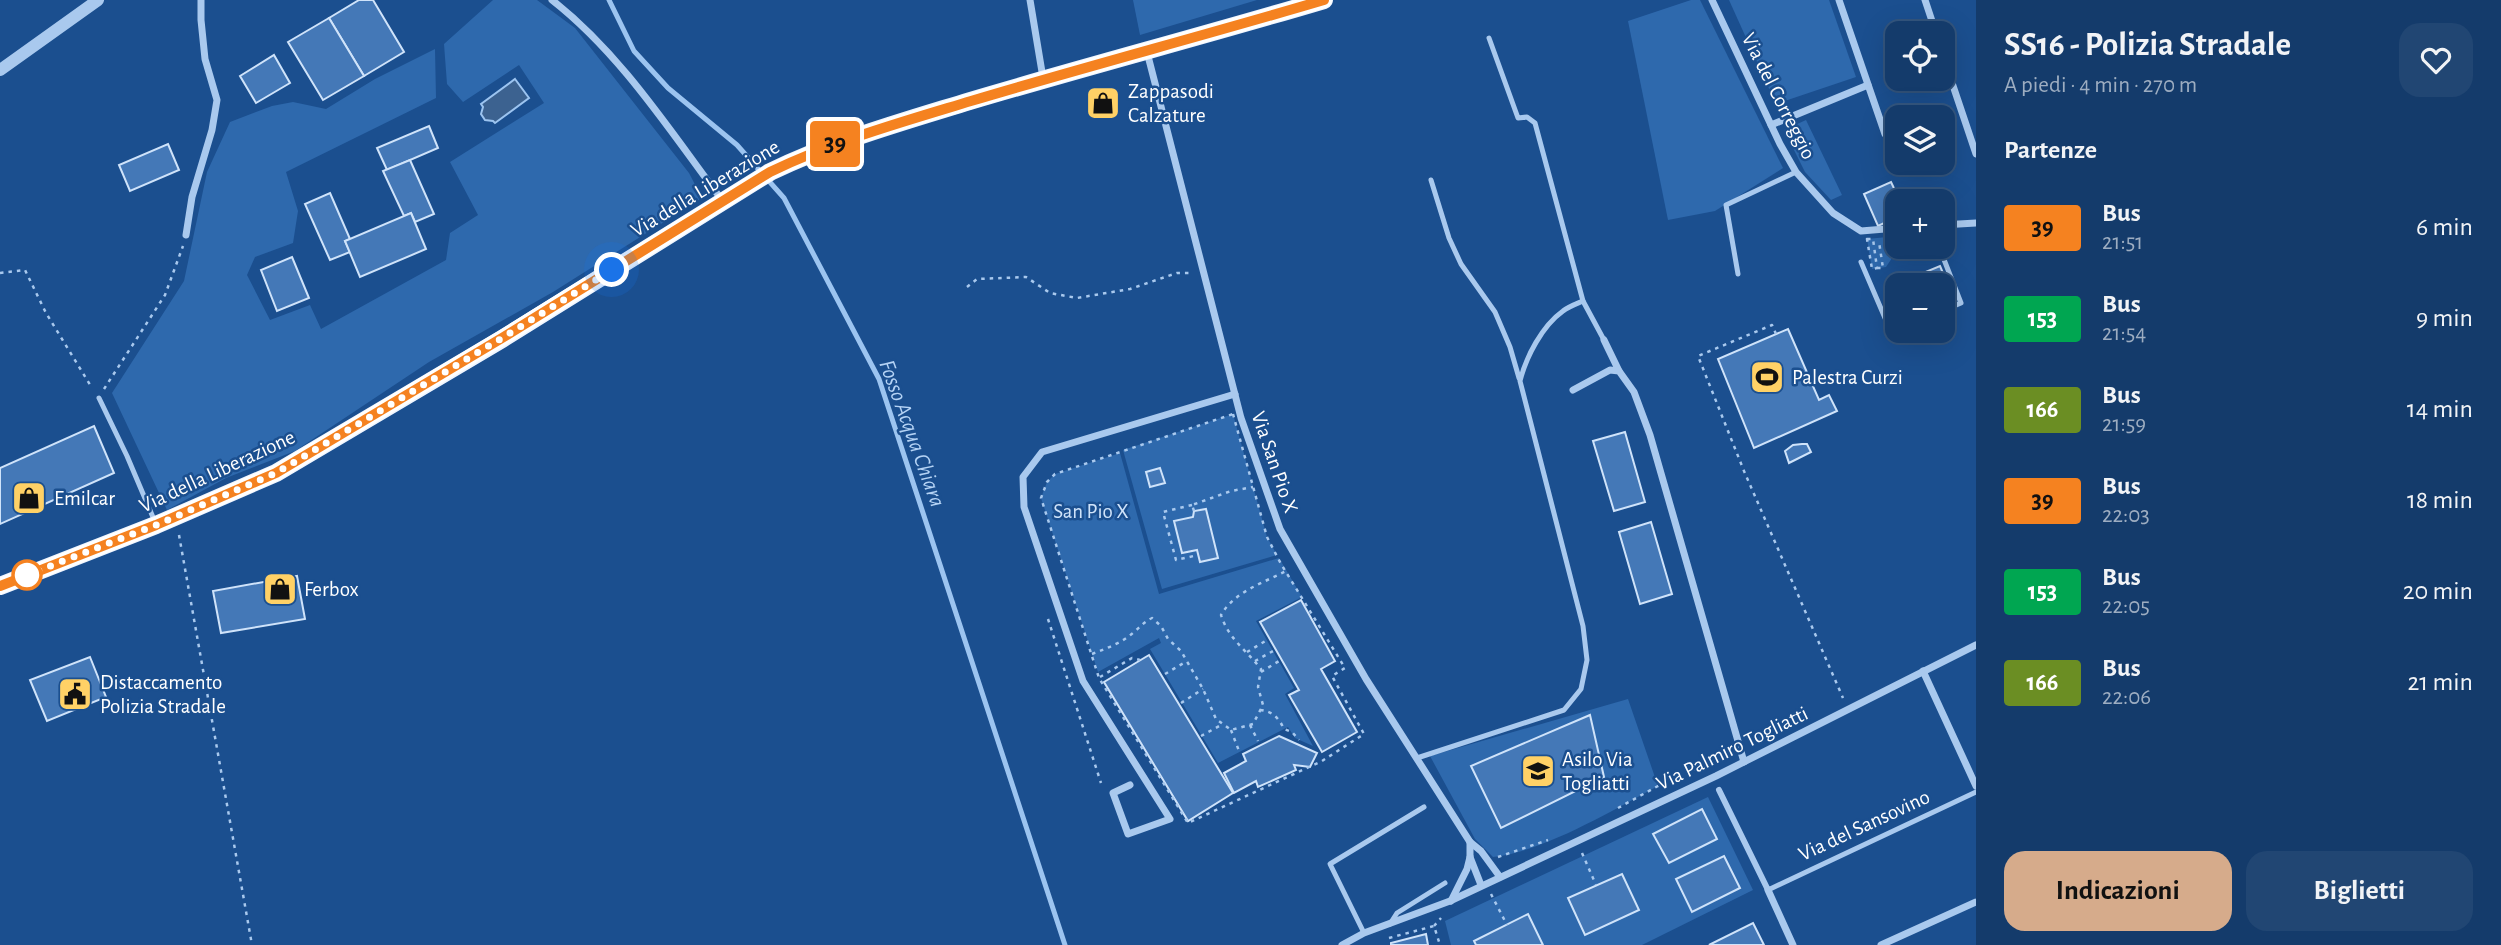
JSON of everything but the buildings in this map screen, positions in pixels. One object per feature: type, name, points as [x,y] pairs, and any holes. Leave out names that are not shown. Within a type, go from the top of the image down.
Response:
[{"type":"main road","name":"Via della Liberazione","points":[[0,586],[156,525],[276,473],[502,338],[770,172],[812,152],[1043,79],[1147,52],[1324,0]]},
{"type":"street","points":[[0,70],[98,0]]},
{"type":"street","points":[[186,234],[192,197],[212,130],[217,100],[205,59],[201,0]]},
{"type":"street","points":[[552,0],[574,17],[633,82],[722,201]]},
{"type":"street","points":[[1030,0],[1043,79]]},
{"type":"street","name":"Via del Correggio","points":[[1712,0],[1771,125],[1797,172],[1833,213],[1861,230],[1885,229]]},
{"type":"street","points":[[1839,0],[1885,134]]},
{"type":"street","points":[[1925,0],[1932,21]]},
{"type":"street","name":"Via San Pio X","points":[[1147,52],[1241,418],[1280,529],[1366,678],[1470,842],[1500,877]]},
{"type":"street","points":[[1771,125],[1868,85]]},
{"type":"street","points":[[1955,91],[1976,154]]},
{"type":"street","points":[[1955,224],[1976,223]]},
{"type":"street","points":[[1604,340],[1619,371],[1634,392],[1650,435],[1744,762]]},
{"type":"street","points":[[1573,390],[1610,370],[1619,371]]},
{"type":"street","points":[[1130,785],[1113,793],[1128,834],[1170,818],[1083,681],[1024,507],[1023,477],[1042,452],[1235,394]]},
{"type":"street","name":"Via Palmiro Togliatti","points":[[1500,877],[1744,762],[1976,645]]},
{"type":"street","points":[[1923,671],[1976,786]]},
{"type":"street","points":[[1719,790],[1793,945]]},
{"type":"street","points":[[1450,901],[1467,869],[1470,842]]},
{"type":"street","points":[[1470,857],[1481,886]]},
{"type":"street","points":[[1342,945],[1364,933],[1450,901],[1500,877]]},
{"type":"street","points":[[1881,945],[1976,902]]},
{"type":"lane","points":[[1489,38],[1518,118],[1527,117],[1535,124],[1583,301],[1604,340]]},
{"type":"lane","points":[[1738,274],[1726,205],[1797,172]]},
{"type":"lane","points":[[1417,758],[1564,710],[1581,689],[1587,660],[1583,626],[1510,347],[1495,312],[1461,264],[1449,238],[1431,180]]},
{"type":"lane","points":[[1861,262],[1885,318]]},
{"type":"lane","points":[[1955,288],[1961,303],[1955,306]]},
{"type":"lane","points":[[1520,381],[1536,341],[1562,312],[1583,301]]},
{"type":"lane","points":[[99,398],[156,525]]},
{"type":"lane","name":"Via del Sansovino","points":[[1768,890],[1976,792]]},
{"type":"lane","points":[[1364,933],[1330,864],[1424,807]]},
{"type":"lane","points":[[1390,924],[1396,913],[1445,884]]},
{"type":"path","points":[[0,273],[25,270],[46,313],[99,398],[165,295],[179,263],[186,234]]},
{"type":"path","points":[[1879,238],[1883,268],[1872,269],[1867,239],[1873,239],[1879,238]]},
{"type":"path","points":[[1873,239],[1877,268]]},
{"type":"path","points":[[1870,254],[1881,253]]},
{"type":"path","points":[[967,287],[977,279],[1026,277],[1050,293],[1077,298],[1130,289],[1177,273],[1195,273],[1205,278]]},
{"type":"path","points":[[1776,334],[1772,325],[1698,356],[1744,471],[1843,699]]},
{"type":"path","points":[[1233,414],[1253,487],[1267,537],[1345,668],[1332,676],[1364,734],[1322,761],[1188,823],[1099,678],[1041,498],[1046,482],[1055,474],[1233,414]]},
{"type":"path","points":[[1198,555],[1176,560],[1163,512],[1253,487]]},
{"type":"path","points":[[1192,505],[1194,511]]},
{"type":"path","points":[[175,516],[252,945]]},
{"type":"path","points":[[1231,730],[1253,724],[1263,705],[1258,687],[1261,669],[1225,628],[1221,615],[1227,604],[1237,596],[1286,571]]},
{"type":"path","points":[[1093,654],[1113,646],[1152,618],[1181,651],[1203,689],[1216,719],[1231,730],[1239,751]]},
{"type":"path","points":[[1247,652],[1267,640]]},
{"type":"path","points":[[1255,662],[1273,651]]},
{"type":"path","points":[[1099,678],[1132,658],[1140,660]]},
{"type":"path","points":[[1164,674],[1187,661]]},
{"type":"path","points":[[1260,673],[1279,661]]},
{"type":"path","points":[[1181,703],[1203,689]]},
{"type":"path","points":[[1260,710],[1268,711],[1280,720],[1284,729],[1292,732],[1299,740]]},
{"type":"path","points":[[1201,736],[1223,724]]},
{"type":"path","points":[[1250,725],[1258,741]]},
{"type":"path","points":[[1608,813],[1658,786]]},
{"type":"path","points":[[1493,858],[1507,856],[1551,839]]},
{"type":"path","points":[[1582,852],[1596,885]]},
{"type":"path","points":[[1491,894],[1507,925]]},
{"type":"path","points":[[1380,940],[1434,926],[1440,945]]},
{"type":"green space","points":[[493,0],[537,0],[575,28],[689,173],[702,198],[553,292],[429,362],[295,451],[226,478],[167,510],[112,393],[184,281],[207,172],[230,122],[272,106],[293,102],[326,109],[375,79],[435,49],[436,98],[286,172],[298,211],[293,243],[255,257],[247,275],[270,320],[310,305],[321,329],[446,260],[450,233],[478,215],[450,162],[544,103],[519,65],[463,102],[447,84],[444,44]]},
{"type":"green space","points":[[1133,0],[1257,0],[1140,35]]},
{"type":"green space","points":[[1691,0],[1700,0],[1783,168],[1715,211],[1668,220],[1628,21]]},
{"type":"green space","points":[[1729,0],[1829,0],[1856,77],[1776,104]]},
{"type":"green space","points":[[1806,120],[1842,195],[1831,200],[1805,172],[1784,130]]},
{"type":"green space","points":[[1885,237],[1885,259],[1891,259],[1886,267],[1872,269],[1867,239]]},
{"type":"green space","points":[[1233,414],[1267,537],[1277,555],[1162,589],[1123,450]]},
{"type":"green space","name":"San Pio X","points":[[1120,453],[1159,594],[1279,558],[1302,597],[1256,621],[1294,688],[1285,694],[1313,746],[1295,738],[1288,727],[1218,763],[1150,649],[1161,643],[1159,638],[1098,672],[1041,498],[1047,482],[1055,474]]},
{"type":"green space","points":[[1628,699],[1658,786],[1555,839],[1493,857],[1475,839],[1430,756]]},
{"type":"green space","points":[[1708,797],[1753,890],[1642,945],[1451,945],[1445,921]]},
{"type":"shaded area","points":[[515,79],[529,98],[495,123],[485,120],[481,114],[481,104]]},
{"type":"waterway","name":"Fosso Acqua Chiara","points":[[609,0],[634,51],[668,88],[737,145],[784,198],[879,379],[1065,945]]},
{"type":"bus line","name":"39","points":[[0,586],[156,525],[276,473],[502,338],[770,172],[812,152],[1043,79],[1147,52],[1324,0]]},
{"type":"place","name":"Zappasodi Calzature","points":[[1103,103]]},
{"type":"place","name":"Palestra Curzi","points":[[1767,377]]},
{"type":"place","name":"Emilcar","points":[[29,498]]},
{"type":"place","name":"Ferbox","points":[[280,589]]},
{"type":"place","name":"Distaccamento Polizia Stradale","points":[[75,694]]},
{"type":"place","name":"Asilo Via Togliatti","points":[[1538,771]]},
{"type":"route","points":[[27,575],[156,525],[276,473],[612,270]]}]
